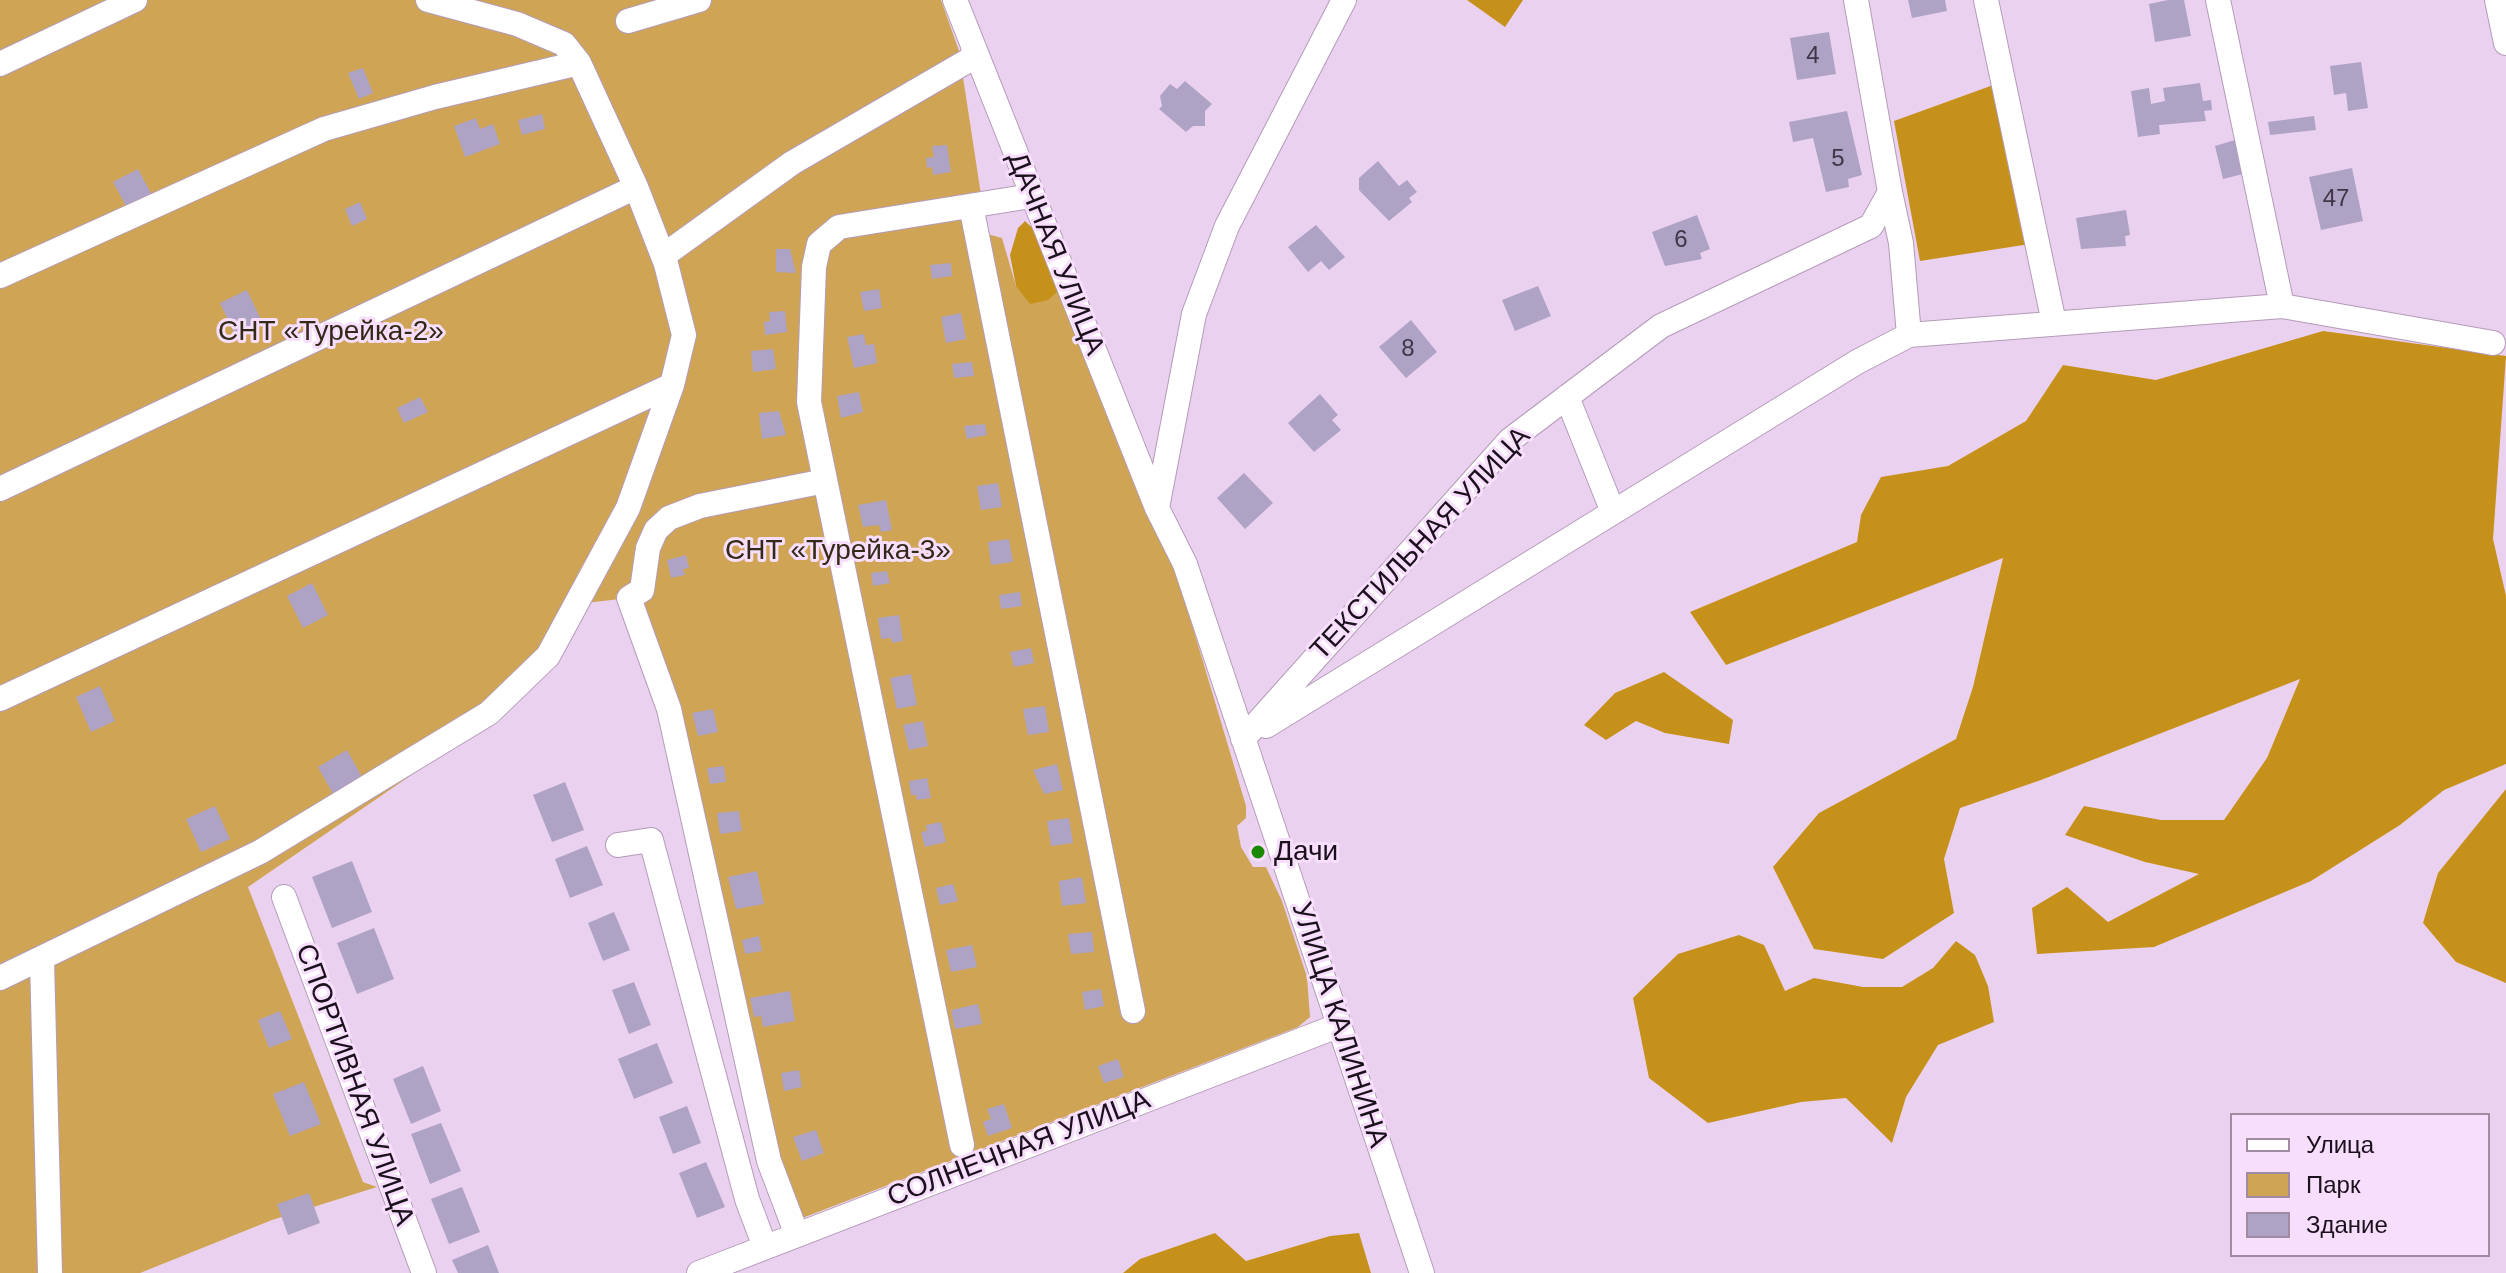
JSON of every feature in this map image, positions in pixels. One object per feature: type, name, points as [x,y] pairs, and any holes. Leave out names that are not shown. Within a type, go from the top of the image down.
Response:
[{"type":"street","points":[[0,64],[135,0]]},
{"type":"street","points":[[0,978],[260,852],[489,713],[548,656],[590,584],[628,508],[672,385],[684,335],[663,256],[636,187],[579,63],[564,44],[543,34],[428,0]]},
{"type":"street","points":[[628,21],[699,0]]},
{"type":"street","name":"ДАЧНАЯ УЛИЦА","points":[[955,0],[1157,508]]},
{"type":"street","points":[[1157,508],[1194,314],[1227,226],[1344,0]]},
{"type":"street","points":[[1856,0],[1901,243],[1909,335]]},
{"type":"street","points":[[1986,0],[2054,323]]},
{"type":"street","points":[[2218,0],[2282,306]]},
{"type":"street","points":[[2497,0],[2506,43]]},
{"type":"street","points":[[663,256],[792,163],[976,56],[973,47]]},
{"type":"street","points":[[0,276],[324,129],[435,97],[579,63]]},
{"type":"street","points":[[0,489],[636,187]]},
{"type":"street","name":"ТЕКСТИЛЬНАЯ УЛИЦА","points":[[1243,739],[1510,440],[1661,326],[1871,226],[1890,192]]},
{"type":"street","points":[[962,1145],[809,402],[814,267],[819,244],[839,227],[1031,196]]},
{"type":"street","points":[[971,206],[1133,1011]]},
{"type":"street","points":[[1243,739],[1857,362],[1909,335],[2282,306],[2493,343]]},
{"type":"street","points":[[0,699],[672,385]]},
{"type":"street","points":[[1567,397],[1613,512]]},
{"type":"street","points":[[797,1235],[769,1161],[669,709],[629,598],[642,590],[648,548],[656,530],[669,518],[700,506],[825,481]]},
{"type":"street","name":"УЛИЦА КАЛИНИНА","points":[[1157,508],[1185,564],[1422,1273]]},
{"type":"street","points":[[618,845],[651,840],[747,1199],[765,1247]]},
{"type":"street","name":"СПОРТИВНАЯ УЛИЦА","points":[[284,897],[424,1273]]},
{"type":"street","points":[[42,960],[50,1273]]},
{"type":"street","name":"СОЛНЕЧНАЯ УЛИЦА","points":[[699,1273],[1340,1025]]},
{"type":"green space","points":[[0,0],[941,0],[959,51],[987,234],[1002,238],[1016,286],[1068,282],[1159,514],[1246,806],[1246,818],[1237,826],[1241,847],[1253,867],[1266,867],[1282,901],[1307,977],[1310,1017],[1298,1027],[792,1222],[707,881],[629,598],[585,603],[483,726],[248,887],[363,1182],[377,1187],[272,1220],[140,1273],[0,1273]]},
{"type":"shaded area","points":[[1467,0],[1523,0],[1505,27]]},
{"type":"shaded area","points":[[1996,84],[2030,244],[1920,261],[1894,121]]},
{"type":"shaded area","points":[[1025,221],[1052,247],[1068,282],[1048,300],[1030,304],[1016,286],[1010,255],[1018,228]]},
{"type":"shaded area","points":[[2323,331],[2506,356],[2493,539],[2506,596],[2506,764],[2444,790],[2400,825],[2311,881],[2154,947],[2037,954],[2032,908],[2067,887],[2108,922],[2199,874],[2145,862],[2065,835],[2084,806],[2161,820],[2224,820],[2267,758],[2300,679],[2041,780],[1960,808],[1944,859],[1954,913],[1883,959],[1814,949],[1773,867],[1819,813],[1956,739],[1973,687],[2003,558],[1726,665],[1690,612],[1857,542],[1861,515],[1881,477],[1948,466],[2026,421],[2063,365],[2156,380]]},
{"type":"shaded area","points":[[1664,672],[1733,720],[1729,744],[1665,733],[1636,721],[1606,740],[1584,725],[1615,693]]},
{"type":"shaded area","points":[[2506,789],[2506,983],[2456,962],[2423,923],[2438,873]]},
{"type":"shaded area","points":[[1739,935],[1764,945],[1785,991],[1814,978],[1863,987],[1902,987],[1933,968],[1956,941],[1975,955],[1988,986],[1994,1022],[1938,1045],[1906,1097],[1892,1143],[1846,1098],[1801,1102],[1708,1123],[1649,1078],[1633,998],[1678,954]]},
{"type":"shaded area","points":[[1215,1233],[1246,1261],[1330,1236],[1359,1233],[1371,1273],[1123,1273],[1140,1259]]},
{"type":"building","points":[[1908,0],[1945,0],[1947,11],[1912,18]]},
{"type":"building","points":[[2184,0],[2191,36],[2155,42],[2149,4]]},
{"type":"building","points":[[1829,32],[1836,74],[1797,80],[1790,38]]},
{"type":"building","points":[[2361,62],[2368,108],[2348,111],[2346,93],[2334,95],[2330,66]]},
{"type":"building","points":[[363,68],[373,93],[359,99],[348,73]]},
{"type":"building","points":[[1185,81],[1212,104],[1205,111],[1205,126],[1193,126],[1186,132],[1159,109],[1162,106],[1160,96],[1170,84],[1177,89]]},
{"type":"building","points":[[2200,83],[2203,101],[2211,100],[2212,110],[2204,111],[2206,121],[2159,125],[2160,134],[2138,137],[2131,91],[2149,88],[2151,104],[2165,101],[2163,88]]},
{"type":"building","points":[[1847,111],[1862,175],[1848,179],[1849,187],[1826,192],[1813,138],[1793,142],[1789,122]]},
{"type":"building","points":[[542,114],[545,129],[522,135],[518,120]]},
{"type":"building","points":[[2314,116],[2316,130],[2270,135],[2268,122]]},
{"type":"building","points":[[476,118],[480,129],[493,124],[500,144],[465,157],[454,126]]},
{"type":"building","points":[[2235,140],[2243,174],[2223,179],[2215,146]]},
{"type":"building","points":[[947,145],[951,172],[933,175],[932,167],[927,168],[926,158],[934,157],[932,146]]},
{"type":"building","points":[[1378,161],[1399,186],[1407,180],[1417,192],[1409,198],[1412,202],[1389,221],[1359,190],[1359,178]]},
{"type":"building","points":[[2352,168],[2363,221],[2321,230],[2309,177]]},
{"type":"building","points":[[138,169],[152,195],[127,208],[113,182]]},
{"type":"building","points":[[360,202],[367,219],[352,226],[345,209]]},
{"type":"building","points":[[2126,210],[2130,235],[2125,236],[2126,246],[2081,249],[2076,218]]},
{"type":"building","points":[[1697,215],[1710,249],[1700,253],[1702,259],[1665,266],[1652,232]]},
{"type":"building","points":[[1316,225],[1345,257],[1329,270],[1321,261],[1308,272],[1288,247]]},
{"type":"building","points":[[776,249],[790,249],[796,273],[776,272]]},
{"type":"building","points":[[951,263],[952,276],[932,279],[930,265]]},
{"type":"building","points":[[1538,286],[1551,316],[1515,331],[1502,300]]},
{"type":"building","points":[[879,289],[882,308],[864,311],[860,292]]},
{"type":"building","points":[[247,290],[263,324],[236,337],[220,303]]},
{"type":"building","points":[[785,311],[787,332],[765,335],[764,322],[770,321],[769,312]]},
{"type":"building","points":[[961,313],[966,339],[946,343],[941,317]]},
{"type":"building","points":[[1411,320],[1437,352],[1406,378],[1379,347]]},
{"type":"building","points":[[864,334],[866,345],[874,344],[877,363],[854,368],[847,337]]},
{"type":"building","points":[[773,349],[776,369],[753,372],[751,351]]},
{"type":"building","points":[[972,362],[974,376],[954,378],[952,364]]},
{"type":"building","points":[[859,392],[863,412],[841,418],[837,396]]},
{"type":"building","points":[[1320,394],[1338,415],[1332,420],[1341,430],[1314,452],[1288,423]]},
{"type":"building","points":[[420,397],[428,412],[404,423],[397,408]]},
{"type":"building","points":[[779,411],[786,435],[762,439],[759,413]]},
{"type":"building","points":[[985,424],[987,435],[967,439],[964,426]]},
{"type":"building","points":[[1244,473],[1273,503],[1245,529],[1217,498]]},
{"type":"building","points":[[998,483],[1002,507],[981,510],[977,486]]},
{"type":"building","points":[[886,500],[892,530],[881,532],[879,525],[863,527],[858,505]]},
{"type":"building","points":[[1009,539],[1013,562],[991,565],[988,542]]},
{"type":"building","points":[[686,555],[689,568],[683,569],[685,575],[671,578],[667,560]]},
{"type":"building","points":[[887,571],[890,583],[873,586],[871,573]]},
{"type":"building","points":[[312,583],[328,615],[303,628],[287,596]]},
{"type":"building","points":[[1020,592],[1022,606],[1001,609],[999,595]]},
{"type":"building","points":[[899,615],[903,641],[892,643],[891,638],[881,639],[878,618]]},
{"type":"building","points":[[1031,648],[1034,663],[1014,667],[1010,652]]},
{"type":"building","points":[[911,674],[917,705],[897,709],[890,678]]},
{"type":"building","points":[[100,686],[115,721],[91,732],[76,697]]},
{"type":"building","points":[[1045,706],[1049,732],[1028,735],[1023,709]]},
{"type":"building","points":[[713,709],[718,732],[698,736],[692,713]]},
{"type":"building","points":[[923,721],[928,746],[909,750],[903,725]]},
{"type":"building","points":[[347,750],[362,777],[333,794],[318,767]]},
{"type":"building","points":[[1057,764],[1063,790],[1044,794],[1033,770]]},
{"type":"building","points":[[724,766],[726,782],[710,784],[707,768]]},
{"type":"building","points":[[927,778],[931,798],[917,800],[916,795],[911,795],[909,781]]},
{"type":"building","points":[[565,782],[584,830],[552,842],[533,795]]},
{"type":"building","points":[[215,806],[230,839],[201,852],[186,819]]},
{"type":"building","points":[[739,811],[742,831],[720,834],[717,813]]},
{"type":"building","points":[[1069,818],[1073,843],[1051,846],[1047,821]]},
{"type":"building","points":[[941,822],[946,842],[925,847],[921,832],[927,831],[926,825]]},
{"type":"building","points":[[587,846],[603,885],[570,898],[555,859]]},
{"type":"building","points":[[352,861],[372,912],[332,928],[312,877]]},
{"type":"building","points":[[757,871],[764,904],[736,909],[728,877]]},
{"type":"building","points":[[1082,877],[1086,903],[1062,906],[1059,881]]},
{"type":"building","points":[[953,884],[958,901],[940,905],[936,888]]},
{"type":"building","points":[[614,912],[630,950],[603,961],[588,923]]},
{"type":"building","points":[[374,928],[394,979],[357,994],[337,943]]},
{"type":"building","points":[[1092,932],[1094,952],[1071,954],[1068,934]]},
{"type":"building","points":[[759,936],[762,951],[745,954],[742,940]]},
{"type":"building","points":[[972,945],[977,967],[951,972],[946,950]]},
{"type":"building","points":[[634,982],[651,1025],[629,1034],[612,990]]},
{"type":"building","points":[[1101,989],[1104,1006],[1085,1010],[1082,992]]},
{"type":"building","points":[[790,991],[795,1021],[763,1027],[761,1016],[754,1017],[750,998]]},
{"type":"building","points":[[978,1004],[982,1024],[955,1029],[951,1010]]},
{"type":"building","points":[[280,1011],[292,1039],[269,1048],[258,1020]]},
{"type":"building","points":[[657,1043],[673,1083],[634,1099],[618,1059]]},
{"type":"building","points":[[1118,1059],[1124,1077],[1104,1083],[1098,1066]]},
{"type":"building","points":[[423,1066],[441,1111],[411,1124],[393,1079]]},
{"type":"building","points":[[799,1070],[802,1087],[784,1091],[781,1073]]},
{"type":"building","points":[[304,1082],[321,1124],[290,1136],[273,1094]]},
{"type":"building","points":[[1004,1104],[1012,1128],[988,1136],[983,1122],[991,1119],[987,1109]]},
{"type":"building","points":[[687,1106],[701,1143],[673,1154],[659,1117]]},
{"type":"building","points":[[441,1123],[461,1171],[430,1184],[411,1134]]},
{"type":"building","points":[[816,1130],[824,1153],[802,1161],[793,1137]]},
{"type":"building","points":[[706,1162],[725,1207],[697,1218],[679,1173]]},
{"type":"building","points":[[462,1187],[480,1232],[449,1244],[431,1199]]},
{"type":"building","points":[[309,1193],[320,1223],[288,1235],[277,1204]]},
{"type":"building","points":[[488,1245],[499,1273],[458,1273],[452,1260]]},
{"type":"place","name":"Дачи","points":[[1258,852]]},
{"type":"park label","name":"СНТ «Турейка-2»","points":[[331,332]]},
{"type":"park label","name":"СНТ «Турейка-3»","points":[[838,551]]}]
